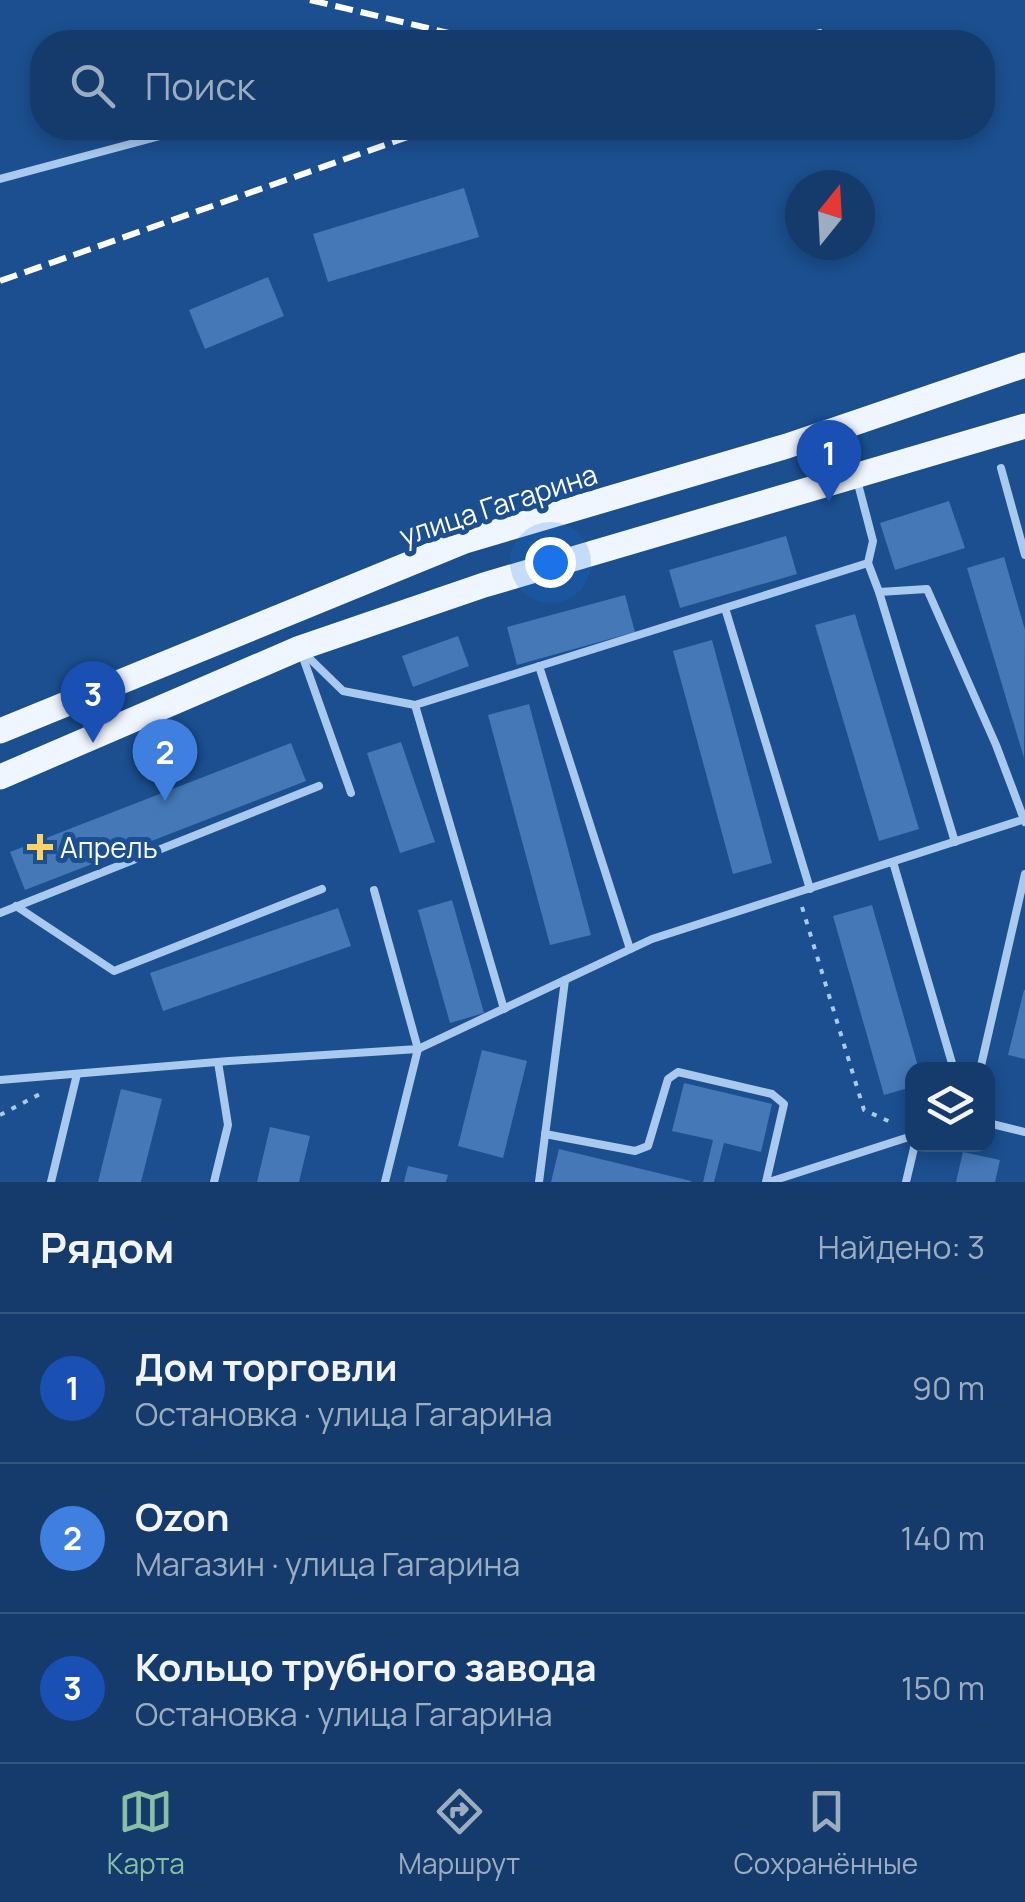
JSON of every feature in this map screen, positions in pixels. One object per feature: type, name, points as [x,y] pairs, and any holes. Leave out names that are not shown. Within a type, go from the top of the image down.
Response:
[{"type":"main road","name":"улица Гагарина","points":[[0,730],[465,542],[787,446],[1025,365]]},
{"type":"main road","points":[[0,778],[300,648],[484,585],[1025,426]]},
{"type":"lane","points":[[0,179],[145,140]]},
{"type":"lane","points":[[1001,468],[1022,532],[1025,555]]},
{"type":"lane","points":[[856,475],[873,541],[868,563],[955,842]]},
{"type":"lane","points":[[300,648],[343,691],[415,705],[868,563]]},
{"type":"lane","points":[[0,1080],[418,1049],[652,939],[1025,820],[927,589],[879,592]]},
{"type":"lane","points":[[725,608],[810,888]]},
{"type":"lane","points":[[300,648],[351,792]]},
{"type":"lane","points":[[539,666],[630,950]]},
{"type":"lane","points":[[415,705],[504,1009]]},
{"type":"lane","points":[[0,913],[319,786]]},
{"type":"lane","points":[[892,862],[952,1062]]},
{"type":"lane","points":[[982,1062],[1025,874]]},
{"type":"lane","points":[[16,906],[114,970],[322,890]]},
{"type":"lane","points":[[374,890],[418,1049],[385,1182]]},
{"type":"lane","points":[[539,1182],[564,980]]},
{"type":"lane","points":[[214,1182],[228,1125],[218,1062]]},
{"type":"lane","points":[[545,1134],[634,1151],[648,1146],[668,1079],[678,1072],[772,1094],[784,1104],[767,1182],[905,1138]]},
{"type":"lane","points":[[51,1182],[77,1074]]},
{"type":"lane","points":[[995,1125],[1025,1132]]},
{"type":"lane","points":[[906,1182],[913,1152]]},
{"type":"path","points":[[797,892],[864,1110],[896,1125]]},
{"type":"path","points":[[0,1115],[77,1074]]},
{"type":"building","points":[[464,188],[479,237],[328,282],[313,234]]},
{"type":"building","points":[[268,277],[284,316],[205,349],[189,310]]},
{"type":"building","points":[[949,501],[965,548],[895,570],[880,523]]},
{"type":"building","points":[[786,536],[797,574],[680,608],[669,570]]},
{"type":"building","points":[[1004,557],[1025,630],[1024,758],[967,568]]},
{"type":"building","points":[[625,595],[635,632],[517,665],[507,627]]},
{"type":"building","points":[[855,614],[919,829],[879,841],[815,625]]},
{"type":"building","points":[[458,636],[469,666],[413,687],[402,656]]},
{"type":"building","points":[[712,640],[772,863],[733,874],[673,651]]},
{"type":"building","points":[[529,704],[591,935],[550,945],[488,715]]},
{"type":"building","points":[[401,742],[435,842],[400,853],[367,753]]},
{"type":"building","points":[[291,743],[306,781],[25,890],[10,852]]},
{"type":"building","points":[[452,900],[484,1013],[450,1023],[418,910]]},
{"type":"building","points":[[872,905],[917,1062],[905,1062],[905,1089],[884,1095],[833,916]]},
{"type":"building","points":[[338,908],[351,946],[163,1011],[150,973]]},
{"type":"building","points":[[1025,990],[1025,1059],[1008,1055]]},
{"type":"building","points":[[482,1050],[527,1061],[503,1158],[458,1146]]},
{"type":"building","points":[[684,1083],[772,1104],[761,1152],[724,1143],[714,1182],[703,1182],[713,1140],[672,1131]]},
{"type":"building","points":[[121,1089],[162,1099],[141,1182],[98,1182]]},
{"type":"building","points":[[270,1127],[310,1136],[299,1182],[257,1182]]},
{"type":"building","points":[[559,1149],[691,1181],[691,1182],[551,1182]]},
{"type":"building","points":[[963,1152],[1000,1160],[995,1182],[956,1182]]},
{"type":"building","points":[[408,1166],[448,1175],[446,1182],[404,1182]]},
{"type":"railway","points":[[310,0],[436,30]]},
{"type":"railway","points":[[0,281],[399,140]]},
{"type":"place","name":"Дом торговли","points":[[829,502]]},
{"type":"place","name":"Кольцо трубного завода","points":[[93,743]]},
{"type":"place","name":"Ozon","points":[[165,801]]},
{"type":"place","name":"Апрель","points":[[40,847]]}]
